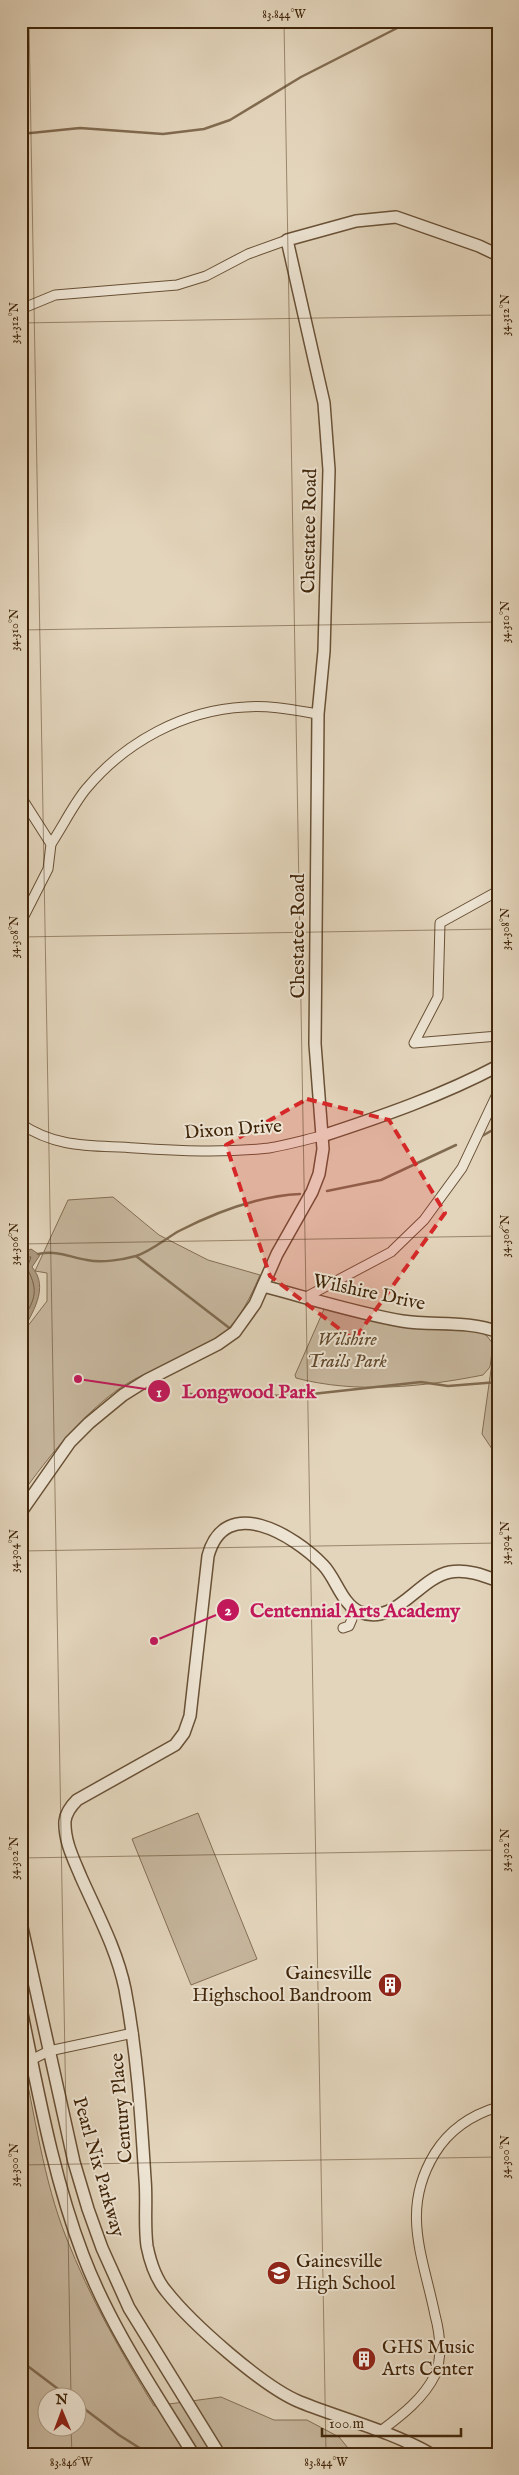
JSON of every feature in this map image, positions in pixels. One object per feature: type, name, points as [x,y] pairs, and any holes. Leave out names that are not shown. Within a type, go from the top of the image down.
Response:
[{"type":"street","points":[[21,309],[55,296],[177,285],[206,276],[248,254],[287,240],[356,220],[396,217],[479,246],[498,255]]},
{"type":"street","name":"Chestatee Road","points":[[22,1512],[70,1442],[89,1422],[123,1395],[146,1380],[183,1363],[231,1335],[249,1314],[276,1254],[316,1184],[323,1149],[315,1044],[318,714],[324,651],[329,458],[324,403],[287,240]]},
{"type":"street","points":[[21,922],[30,910],[48,869],[51,844],[86,789],[132,745],[159,730],[203,714],[245,707],[279,708],[318,714]]},
{"type":"street","points":[[21,797],[51,844]]},
{"type":"street","points":[[497,890],[440,923],[438,997],[414,1043],[498,1036]]},
{"type":"street","name":"Dixon Drive","points":[[21,1124],[33,1132],[72,1145],[172,1152],[271,1148],[322,1136],[398,1111],[457,1088],[498,1066]]},
{"type":"street","points":[[306,1297],[391,1252],[424,1220],[462,1168],[498,1092]]},
{"type":"street","name":"Wilshire Drive","points":[[263,1286],[400,1320],[424,1324],[476,1326],[498,1332]]},
{"type":"street","name":"Century Place","points":[[352,1607],[328,1571],[299,1544],[272,1529],[252,1523],[242,1522],[230,1526],[213,1542],[208,1556],[195,1678],[187,1725],[175,1744],[77,1800],[66,1816],[70,1849],[112,1947],[124,1986],[133,2033],[147,2206],[147,2244],[151,2262],[163,2287],[208,2333],[274,2388],[299,2401],[382,2430],[431,2454]]},
{"type":"street","points":[[343,1628],[349,1626],[352,1619],[352,1607],[371,1615],[383,1614],[406,1600],[431,1580],[452,1572],[473,1573],[498,1581]]},
{"type":"street","name":"Pearl Nix Parkway","points":[[21,1923],[74,2162],[102,2248],[129,2308],[218,2454]]},
{"type":"street","name":"Pearl Nix Parkway","points":[[21,2009],[55,2166],[83,2255],[118,2332],[193,2454]]},
{"type":"street","points":[[33,2059],[49,2051],[133,2033]]},
{"type":"street","points":[[382,2430],[401,2416],[423,2393],[435,2375],[440,2354],[439,2333],[417,2240],[415,2220],[420,2185],[428,2165],[449,2135],[465,2121],[498,2107]]},
{"type":"highlighted area","points":[[307,1099],[389,1120],[445,1213],[354,1340],[270,1276],[226,1145]]},
{"type":"green space","points":[[113,1197],[159,1235],[208,1260],[260,1275],[240,1313],[224,1333],[201,1349],[135,1379],[108,1397],[68,1436],[21,1495],[21,1335],[47,1301],[47,1273],[35,1271],[68,1200]]},
{"type":"green space","name":"Wilshire Trails Park","points":[[325,1307],[426,1329],[479,1331],[487,1336],[493,1344],[490,1367],[483,1375],[437,1383],[390,1387],[342,1386],[296,1378],[295,1375]]},
{"type":"green space","points":[[498,1328],[498,1458],[482,1434]]},
{"type":"green space","points":[[198,1813],[257,1959],[191,1985],[132,1839]]},
{"type":"green space","points":[[21,2053],[45,2169],[66,2237],[106,2324],[154,2406],[221,2397],[274,2420],[307,2420],[339,2437],[353,2454],[34,2454],[21,2441]]},
{"type":"water","points":[[31,1249],[40,1255],[32,1267],[37,1275],[39,1292],[34,1309],[21,1334],[21,1253]]},
{"type":"waterway","points":[[21,134],[80,128],[163,134],[204,129],[230,120],[301,77],[411,21]]},
{"type":"waterway","points":[[482,1136],[498,1127]]},
{"type":"waterway","points":[[327,1191],[381,1180],[456,1145]]},
{"type":"waterway","points":[[38,1254],[58,1253],[93,1261],[111,1261],[136,1256],[179,1231],[223,1211],[269,1198],[300,1194]]},
{"type":"waterway","points":[[136,1256],[232,1330]]},
{"type":"waterway","points":[[189,1394],[294,1396],[421,1382],[448,1386],[498,1382]]},
{"type":"waterway","points":[[21,2361],[57,2388]]},
{"type":"waterway","points":[[88,2412],[119,2435],[149,2454]]},
{"type":"place","name":"Longwood Park","points":[[78,1379]]},
{"type":"place","name":"Centennial Arts Academy","points":[[154,1641]]},
{"type":"place","name":"Gainesville Highschool Bandroom","points":[[390,1985]]},
{"type":"place","name":"Gainesville High School","points":[[279,2273]]},
{"type":"place","name":"GHS Music Arts Center","points":[[364,2359]]}]
